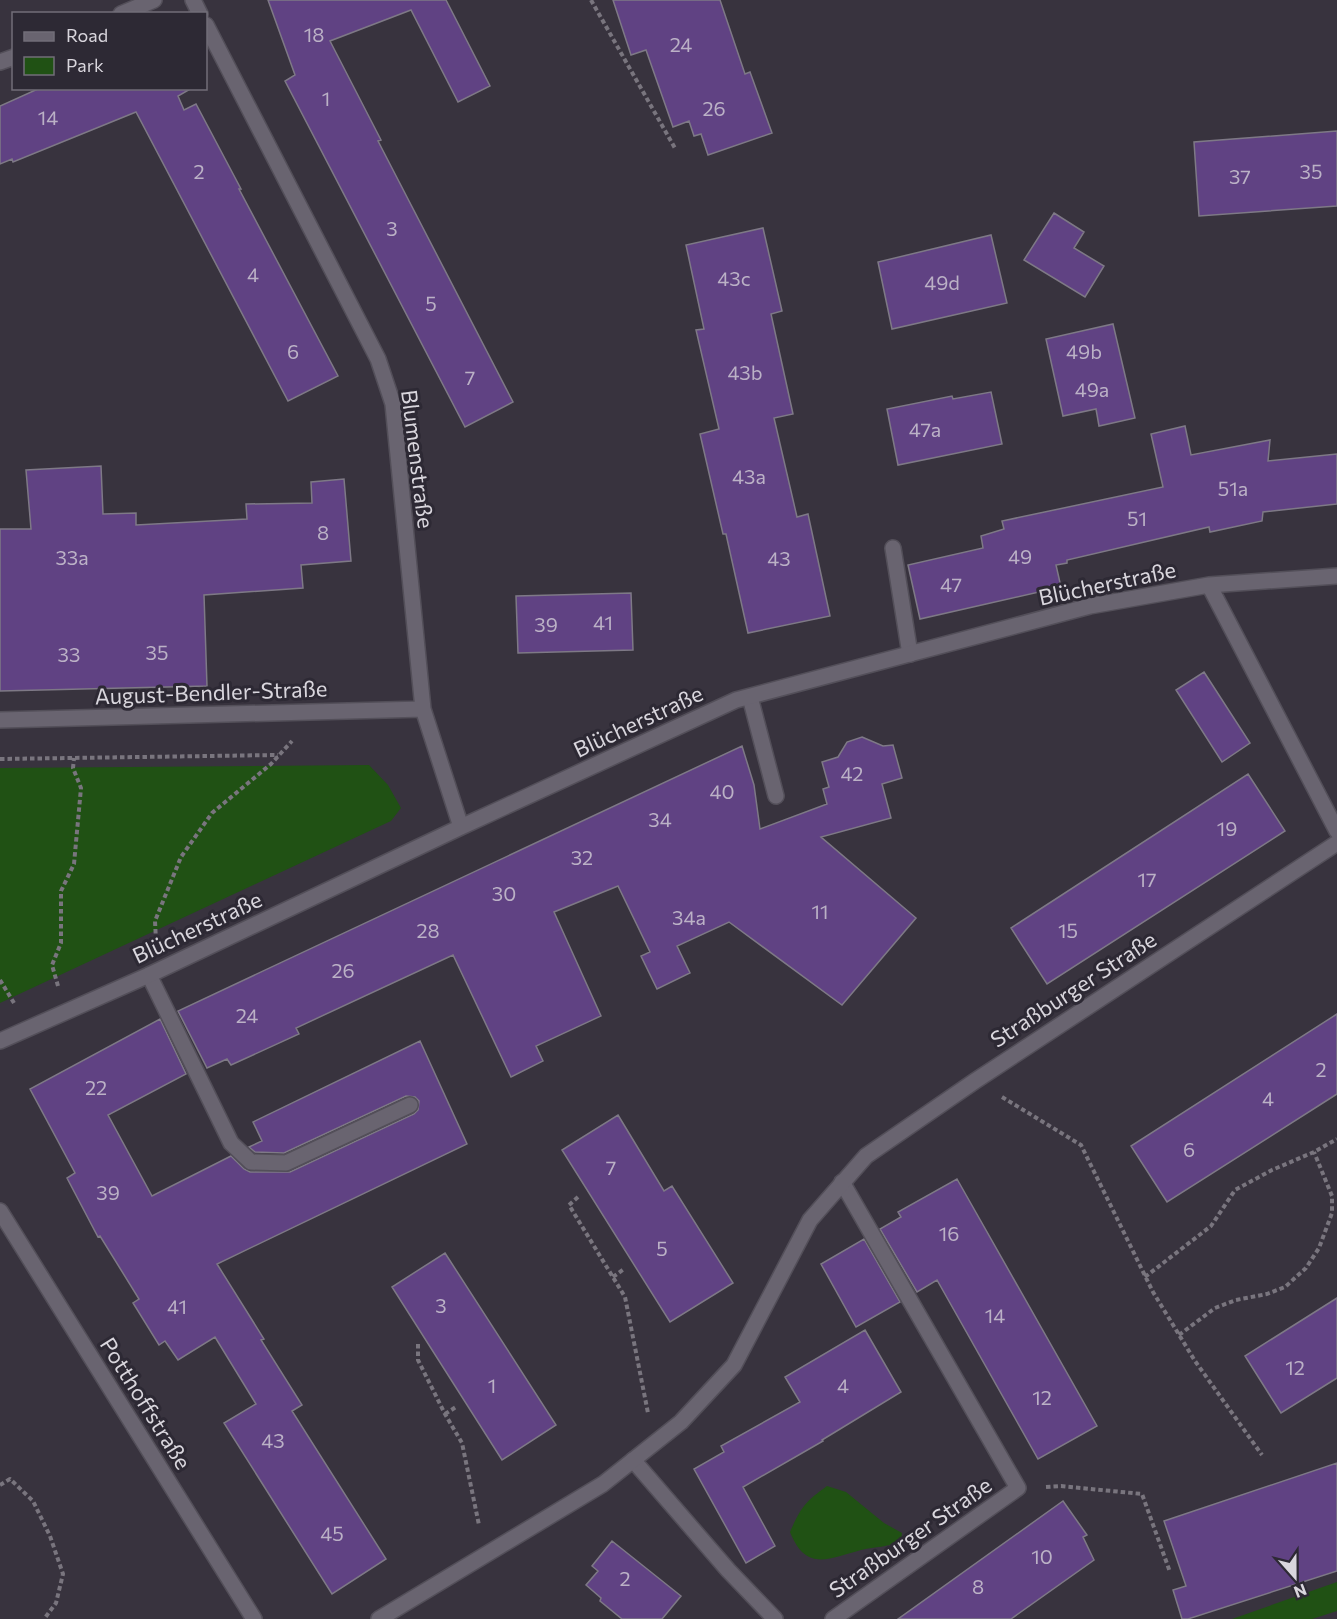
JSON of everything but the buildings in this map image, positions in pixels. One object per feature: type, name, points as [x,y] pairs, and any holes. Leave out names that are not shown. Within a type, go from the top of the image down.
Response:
[{"type":"street","points":[[126,12],[154,0]]},
{"type":"street","name":"Blumenstraße","points":[[207,27],[378,359],[393,404],[423,709],[461,827]]},
{"type":"street","points":[[893,548],[910,654]]},
{"type":"street","name":"Blücherstraße","points":[[0,1041],[152,973],[736,700],[1090,606],[1209,585],[1337,576]]},
{"type":"street","points":[[1209,585],[1337,831]]},
{"type":"street","points":[[750,697],[776,796]]},
{"type":"street","name":"August-Bendler-Straße","points":[[0,720],[423,709]]},
{"type":"street","name":"Straßburger Straße","points":[[379,1619],[603,1484],[681,1422],[734,1365],[810,1220],[866,1156],[975,1081],[1337,843]]},
{"type":"street","points":[[152,973],[231,1143],[251,1162],[286,1163],[410,1105]]},
{"type":"street","name":"Straßburger Straße","points":[[833,1619],[1018,1488],[842,1182]]},
{"type":"street","name":"Potthoffstraße","points":[[0,1211],[254,1619]]},
{"type":"street","points":[[633,1460],[728,1570],[775,1619]]},
{"type":"path","points":[[591,0],[676,150]]},
{"type":"path","points":[[152,973],[155,921],[181,857],[212,813],[279,755],[322,711]]},
{"type":"path","points":[[0,759],[279,755]]},
{"type":"path","points":[[68,1011],[52,965],[62,943],[61,891],[74,864],[81,788],[73,768],[74,758]]},
{"type":"path","points":[[975,1081],[1081,1145],[1145,1277],[1179,1335],[1262,1455]]},
{"type":"path","points":[[1145,1277],[1211,1226],[1235,1190],[1337,1139]]},
{"type":"path","points":[[1179,1335],[1215,1308],[1286,1287],[1306,1268],[1319,1248],[1332,1213],[1332,1196],[1314,1152]]},
{"type":"path","points":[[578,1197],[569,1205],[625,1297],[654,1443]]},
{"type":"path","points":[[613,1277],[624,1269]]},
{"type":"path","points":[[418,1344],[418,1360],[462,1443],[485,1555]]},
{"type":"path","points":[[445,1413],[456,1407]]},
{"type":"path","points":[[0,1485],[10,1479],[33,1501],[50,1536],[63,1574],[56,1603],[44,1619]]},
{"type":"path","points":[[1018,1488],[1061,1486],[1142,1494],[1170,1572]]},
{"type":"green space","points":[[369,765],[388,785],[401,808],[391,821],[0,1003],[0,768]]},
{"type":"green space","points":[[827,1486],[846,1492],[884,1523],[902,1533],[901,1541],[828,1559],[811,1558],[803,1553],[790,1532],[804,1506]]},
{"type":"green space","points":[[1337,1582],[1337,1611],[1312,1619],[1232,1619]]}]
